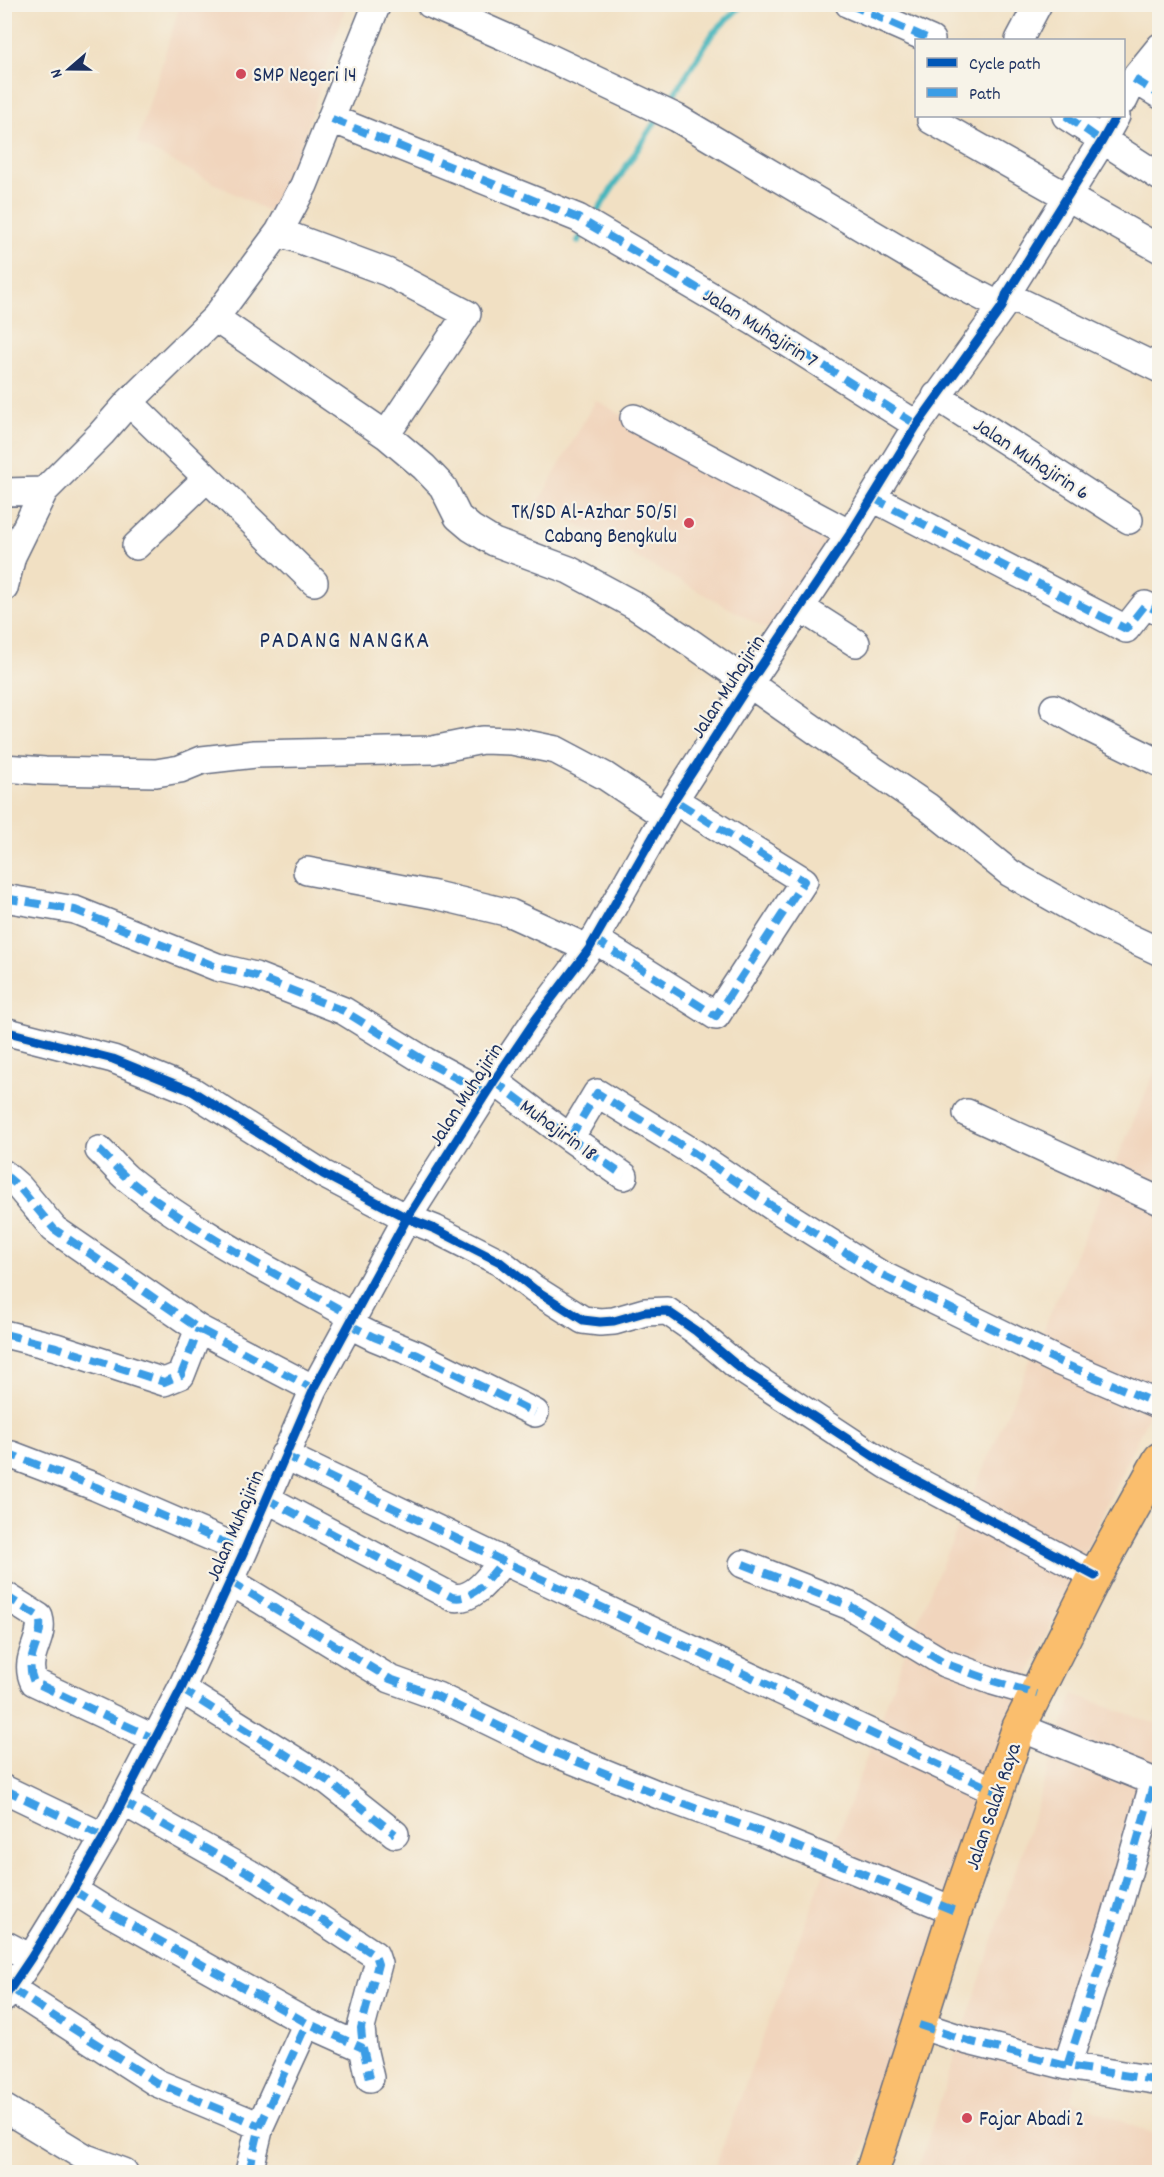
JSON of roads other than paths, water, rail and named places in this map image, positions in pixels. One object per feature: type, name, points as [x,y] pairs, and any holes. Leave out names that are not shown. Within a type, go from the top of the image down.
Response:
[{"type":"main road","name":"Jalan Salak Raya","points":[[873,2172],[995,1791],[1019,1727],[1095,1576],[1160,1459]]},
{"type":"street","points":[[4,588],[12,556],[44,491],[101,434],[129,402],[215,318],[279,232],[304,185],[377,4]]},
{"type":"street","points":[[430,4],[677,118],[954,282],[1004,301],[1160,369]]},
{"type":"street","points":[[849,4],[929,39]]},
{"type":"street","points":[[1020,39],[1038,4]]},
{"type":"street","points":[[1160,46],[1129,90],[1160,95]]},
{"type":"street","points":[[1067,117],[1160,177]]},
{"type":"street","name":"Jalan Muhajirin","points":[[8,1993],[32,1959],[104,1837],[181,1689],[314,1389],[407,1218],[536,1019],[591,944],[670,808],[749,684],[850,534],[936,396],[1004,301],[1115,117]]},
{"type":"street","name":"Jalan Muhajirin 7","points":[[332,118],[578,218],[603,231],[755,322],[917,425]]},
{"type":"street","points":[[931,120],[1160,249]]},
{"type":"street","points":[[279,232],[387,272],[467,314],[386,435]]},
{"type":"street","points":[[215,318],[386,435],[424,467],[442,487],[458,517],[482,535],[569,570],[642,611],[928,807],[1010,873],[1098,923],[1160,952]]},
{"type":"street","name":"Jalan Muhajirin 6","points":[[936,396],[1129,520]]},
{"type":"street","points":[[129,402],[314,582]]},
{"type":"street","points":[[634,418],[850,534]]},
{"type":"street","points":[[136,546],[206,479]]},
{"type":"street","points":[[4,492],[44,491]]},
{"type":"street","points":[[873,498],[1126,629],[1145,605],[1160,612]]},
{"type":"street","points":[[801,608],[856,643]]},
{"type":"street","points":[[1054,708],[1160,763]]},
{"type":"street","points":[[4,768],[156,773],[255,754],[433,750],[482,740],[512,741],[556,750],[670,808],[804,881],[716,1016],[591,944],[510,913],[435,895],[307,872]]},
{"type":"street","name":"Muhajirin 18","points":[[4,898],[75,910],[217,967],[255,976],[344,1011],[425,1061],[490,1088],[570,1138],[624,1176]]},
{"type":"street","points":[[4,1031],[113,1059],[192,1091],[323,1174],[407,1218],[435,1229],[500,1262],[534,1289],[583,1320],[600,1323],[645,1312],[668,1311],[741,1369],[887,1465],[1095,1576]]},
{"type":"street","points":[[570,1138],[597,1094],[694,1153],[878,1273],[1060,1362],[1160,1405]]},
{"type":"street","points":[[967,1113],[1160,1202]]},
{"type":"street","points":[[99,1150],[127,1179],[182,1218],[350,1320],[374,1337],[418,1355],[535,1413]]},
{"type":"street","points":[[4,1174],[19,1187],[54,1229],[199,1329],[314,1389]]},
{"type":"street","points":[[4,1334],[56,1347],[164,1382],[181,1375],[199,1329]]},
{"type":"street","points":[[4,1456],[12,1455],[96,1487],[244,1551]]},
{"type":"street","points":[[284,1455],[503,1561],[995,1791]]},
{"type":"street","points":[[265,1498],[452,1597],[460,1599],[473,1594],[503,1561]]},
{"type":"street","points":[[743,1564],[850,1606],[944,1663],[1037,1694]]},
{"type":"street","points":[[230,1581],[390,1679],[437,1696],[548,1750],[659,1795],[761,1832],[956,1911]]},
{"type":"street","points":[[4,1595],[39,1617],[41,1621],[42,1626],[31,1654],[30,1674],[34,1682],[155,1739]]},
{"type":"street","points":[[181,1689],[328,1781],[394,1834]]},
{"type":"street","points":[[1019,1727],[1157,1783],[1067,2066]]},
{"type":"street","points":[[4,1789],[104,1837]]},
{"type":"street","points":[[122,1801],[261,1880],[375,1955],[378,1964],[361,2028],[370,2078]]},
{"type":"street","points":[[73,1890],[108,1912],[307,2023],[363,2048]]},
{"type":"street","points":[[4,1944],[32,1959]]},
{"type":"street","points":[[8,1993],[157,2083],[260,2126]]},
{"type":"street","points":[[249,2172],[260,2126],[307,2023]]},
{"type":"street","points":[[919,2025],[968,2041],[1067,2066],[1160,2081]]},
{"type":"street","points":[[4,2108],[86,2158],[124,2172]]},
{"type":"waterway","points":[[667,105],[713,33],[743,4]]},
{"type":"waterway","points":[[593,218],[659,116]]},
{"type":"waterway","points":[[578,241],[586,229]]},
{"type":"place","name":"SMP Negeri 14","points":[[241,74]]},
{"type":"place","name":"TK/SD Al-Azhar 50/51 Cabang Bengkulu","points":[[689,523]]},
{"type":"place","name":"Fajar Abadi 2","points":[[967,2118]]},
{"type":"district","name":"PADANG NANGKA","points":[[345,639]]}]
